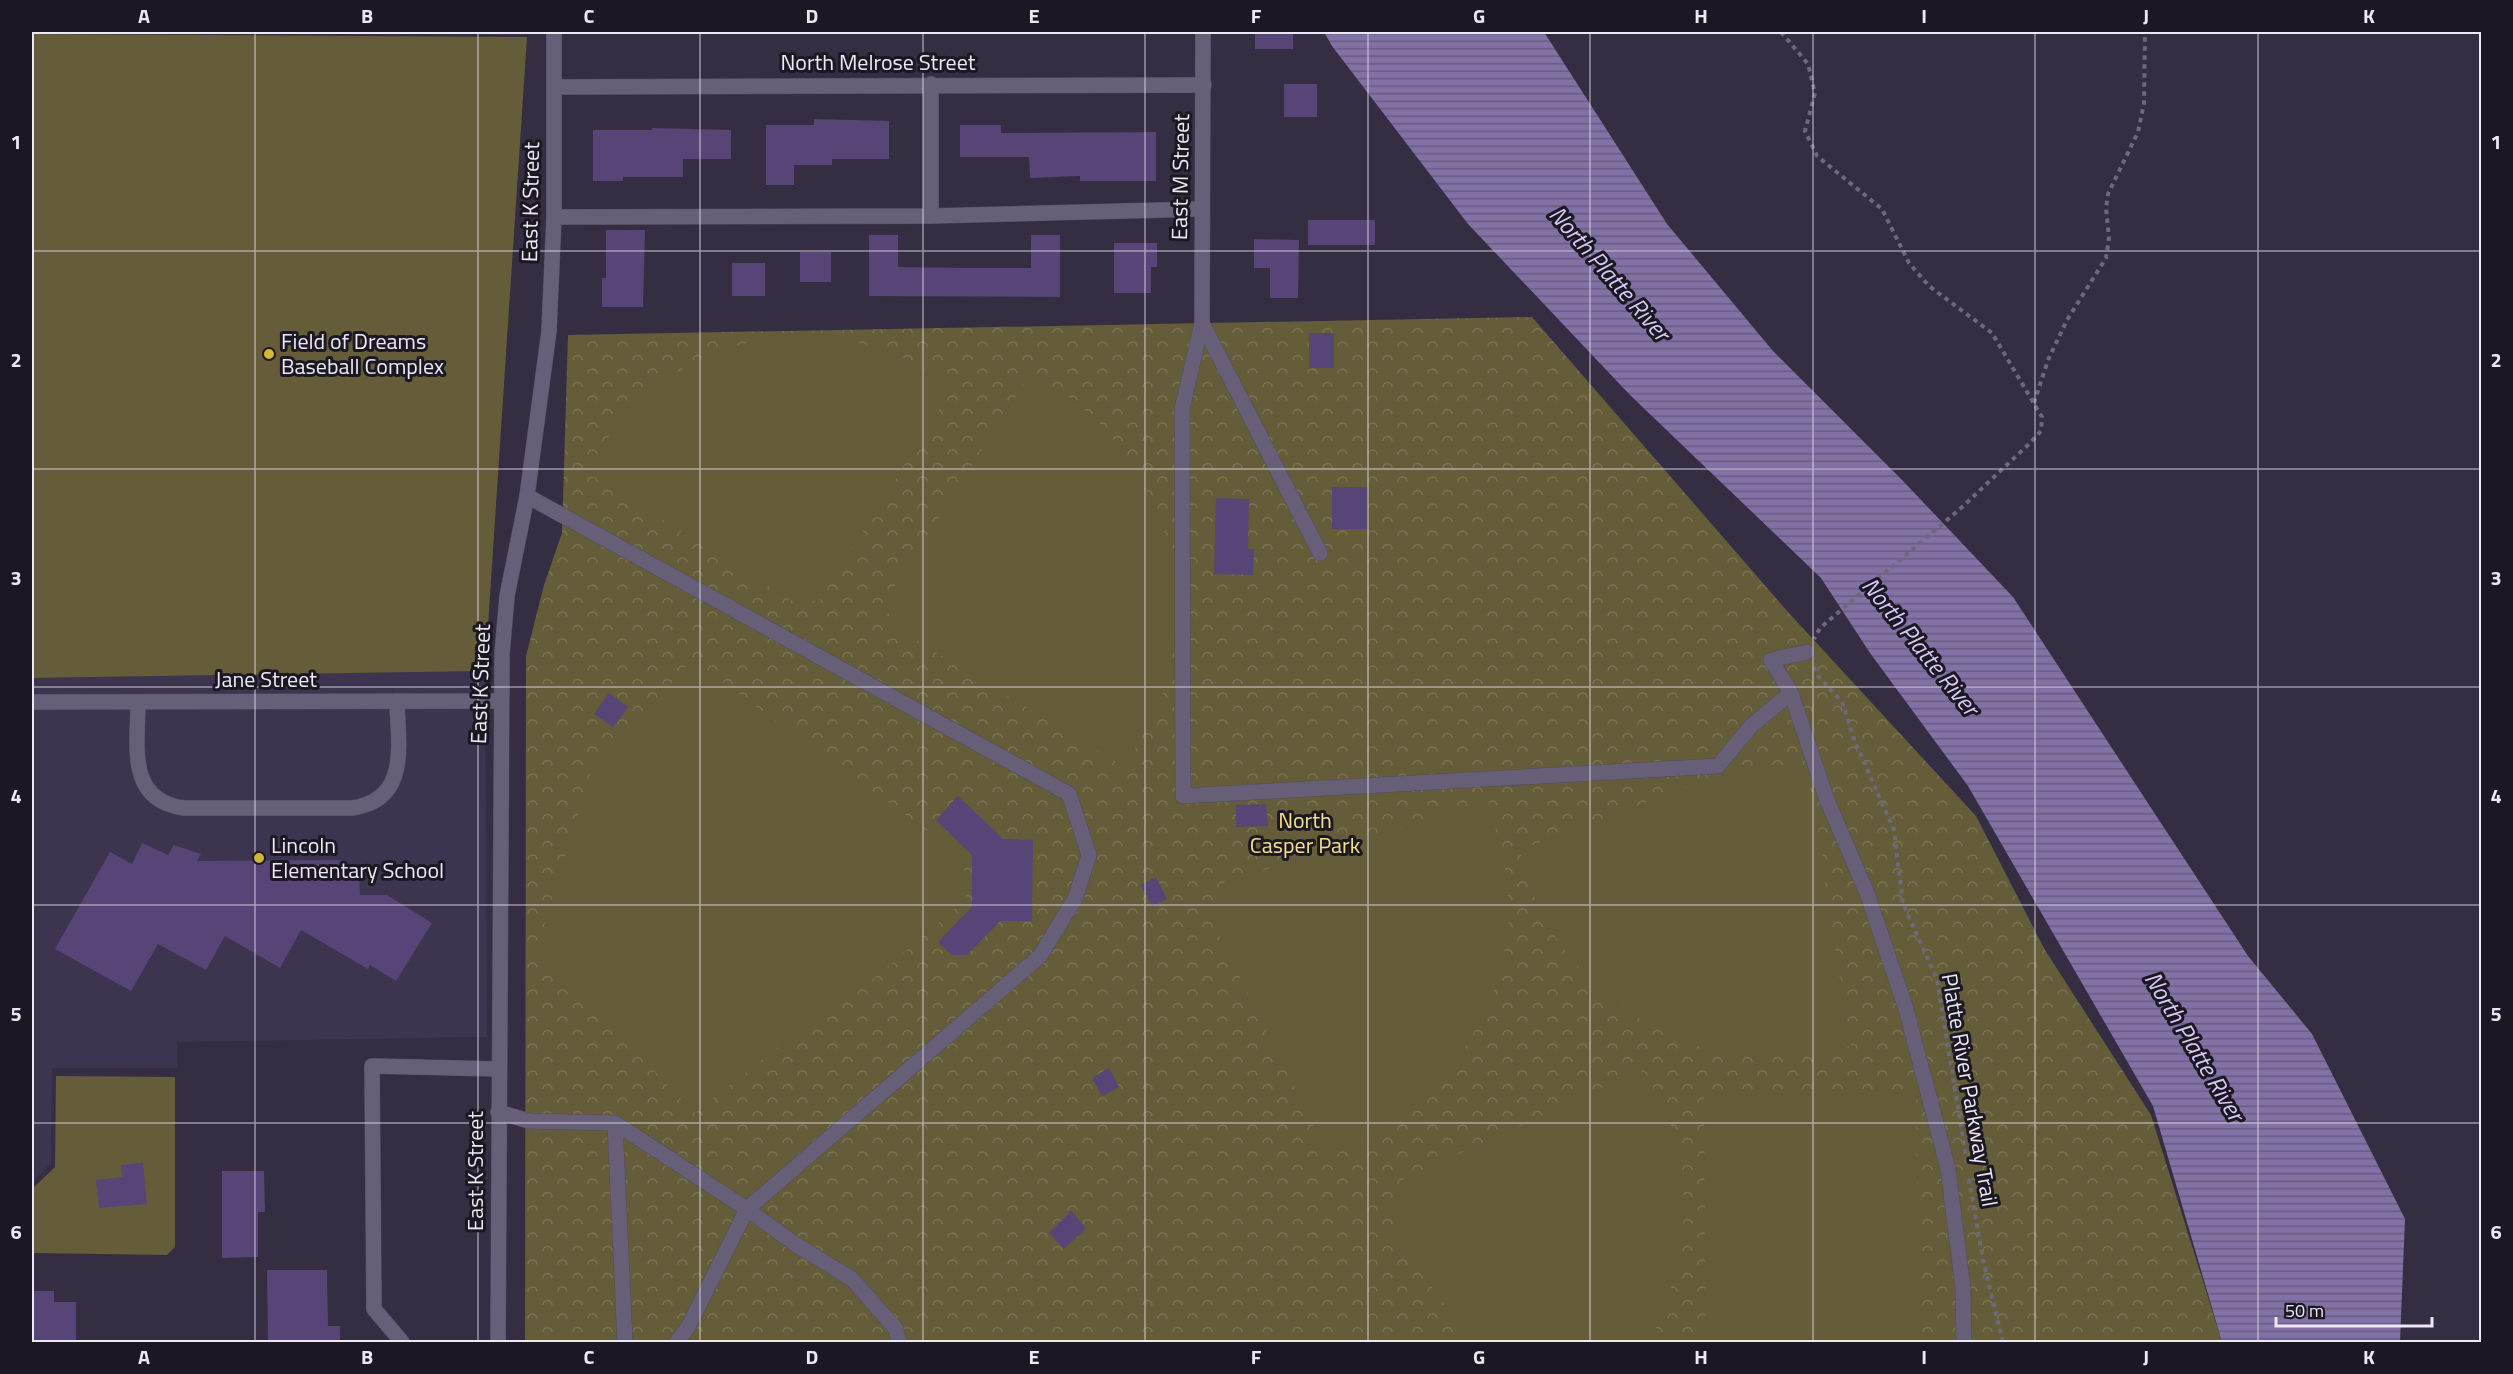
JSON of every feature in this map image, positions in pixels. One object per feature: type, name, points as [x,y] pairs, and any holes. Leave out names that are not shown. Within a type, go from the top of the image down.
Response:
[{"type":"street","name":"East K Street","points":[[498,1342],[500,701],[507,596],[527,496],[549,331],[554,217],[554,32]]},
{"type":"street","name":"East M Street","points":[[1202,323],[1203,32]]},
{"type":"street","name":"North Melrose Street","points":[[554,87],[931,84],[1204,85]]},
{"type":"street","points":[[931,84],[931,216]]},
{"type":"street","points":[[554,217],[931,216],[1201,209]]},
{"type":"street","points":[[1202,323],[1320,553]]},
{"type":"street","points":[[1202,323],[1182,409],[1183,796],[1718,766],[1751,726],[1791,693]]},
{"type":"street","points":[[527,496],[1069,794],[1089,855],[1075,899],[1040,956],[747,1209],[688,1327],[676,1342]]},
{"type":"street","points":[[1807,652],[1771,660],[1791,693],[1827,800],[1867,892],[1906,1009],[1948,1169],[1963,1288],[1964,1342]]},
{"type":"street","points":[[138,702],[138,762],[144,785],[161,802],[184,808],[352,808],[375,802],[384,794],[396,773],[398,701]]},
{"type":"street","name":"Jane Street","points":[[32,702],[500,701]]},
{"type":"street","points":[[402,1342],[374,1309],[372,1066],[498,1069]]},
{"type":"street","points":[[498,1112],[529,1121],[615,1124],[747,1209],[795,1244],[852,1279],[896,1329],[899,1342]]},
{"type":"street","points":[[615,1124],[625,1342]]},
{"type":"path","points":[[1781,32],[1808,64],[1815,93],[1805,131],[1817,156],[1882,209],[1909,262],[1929,286],[1992,333],[2042,417],[2041,430],[1960,509],[1820,628],[1807,652]]},
{"type":"path","points":[[2034,403],[2048,360],[2067,320],[2106,258],[2109,238],[2106,208],[2108,194],[2138,132],[2145,104],[2145,32]]},
{"type":"path","name":"Platte River Parkway Trail","points":[[1807,652],[1818,676],[1842,702],[1855,742],[1894,830],[1903,904],[1937,979],[1967,1167]]},
{"type":"path","name":"Platte River Parkway Trail","points":[[1969,1178],[1983,1260],[2003,1342]]},
{"type":"shaded area","name":"Lincoln Elementary School","points":[[485,671],[487,1037],[177,1042],[177,1068],[52,1068],[51,1163],[32,1183],[32,678]]},
{"type":"green space","name":"Field of Dreams Baseball Complex","points":[[32,34],[527,37],[485,671],[32,678]]},
{"type":"green space","name":"North Casper Park","points":[[1532,317],[1788,612],[1976,816],[2045,950],[2151,1115],[2222,1342],[525,1342],[526,656],[544,585],[562,533],[568,335]]},
{"type":"green space","points":[[801,336],[844,340],[881,349],[916,364],[953,387],[820,600],[797,604],[589,474],[607,440],[630,411],[674,375],[712,353],[757,341]]},
{"type":"green space","points":[[1029,376],[1077,402],[1116,442],[1148,492],[1172,556],[1176,614],[1169,671],[1151,721],[1123,766],[891,625],[886,600]]},
{"type":"green space","points":[[692,660],[963,857],[966,899],[872,980],[794,1034],[695,1113],[537,950],[591,772]]},
{"type":"green space","points":[[1779,765],[1808,780],[1821,843],[1826,895],[1851,1046],[1781,1056],[1738,1055],[1706,1048],[1675,1037],[1645,1022],[1618,1004],[1593,982],[1551,931],[1536,902],[1520,850],[1714,777],[1758,767]]},
{"type":"green space","points":[[1488,801],[1503,861],[1507,886],[1508,923],[1501,967],[1486,1009],[1451,1067],[1415,1108],[1384,1131],[1329,1157],[1210,917],[1223,883]]},
{"type":"green space","points":[[1641,1070],[1663,1105],[1675,1139],[1684,1198],[1683,1228],[1672,1286],[1649,1342],[1474,1342],[1391,1238],[1402,1180]]},
{"type":"green space","points":[[56,1076],[175,1077],[175,1247],[167,1255],[32,1253],[32,1189],[55,1167]]},
{"type":"green space","points":[[1916,1089],[1919,1342],[1706,1342],[1704,1092]]},
{"type":"water","name":"North Platte River","points":[[1324,32],[1544,32],[1667,224],[1773,351],[1903,481],[2013,597],[2248,956],[2312,1034],[2405,1219],[2400,1342],[2222,1342],[2153,1106],[1968,786],[1870,653],[1821,578],[1630,395],[1468,224],[1332,46]]},
{"type":"building","points":[[1255,32],[1293,32],[1293,49],[1255,49]]},
{"type":"building","points":[[1284,84],[1317,84],[1317,117],[1284,117]]},
{"type":"building","points":[[814,119],[889,121],[889,159],[832,159],[832,165],[794,165],[794,185],[766,185],[766,125],[814,125]]},
{"type":"building","points":[[960,125],[1001,125],[1001,133],[1156,132],[1156,181],[1080,181],[1080,176],[1030,178],[1029,157],[960,157]]},
{"type":"building","points":[[652,128],[731,130],[731,159],[683,159],[683,177],[623,177],[623,181],[593,181],[593,130],[652,130]]},
{"type":"building","points":[[1308,220],[1375,220],[1375,245],[1308,245]]},
{"type":"building","points":[[606,230],[645,230],[643,307],[602,307],[602,278],[606,278]]},
{"type":"building","points":[[869,235],[898,235],[898,267],[1031,268],[1031,235],[1060,235],[1060,297],[869,296]]},
{"type":"building","points":[[1254,239],[1299,240],[1298,298],[1270,298],[1270,268],[1254,268]]},
{"type":"building","points":[[1114,243],[1157,243],[1157,267],[1151,267],[1151,293],[1114,293]]},
{"type":"building","points":[[800,252],[831,252],[831,282],[800,282]]},
{"type":"building","points":[[732,263],[765,263],[765,296],[732,296]]},
{"type":"building","points":[[1309,333],[1334,333],[1334,368],[1309,368]]},
{"type":"building","points":[[1332,487],[1368,487],[1368,529],[1332,529]]},
{"type":"building","points":[[1216,498],[1249,499],[1248,549],[1254,549],[1253,575],[1214,574]]},
{"type":"building","points":[[609,693],[628,707],[613,727],[594,714]]},
{"type":"building","points":[[958,796],[1003,839],[1033,840],[1032,921],[1000,921],[967,955],[952,955],[938,942],[972,907],[972,855],[936,820]]},
{"type":"building","points":[[1266,804],[1268,826],[1236,827],[1236,805]]},
{"type":"building","points":[[142,843],[168,855],[174,845],[201,854],[197,861],[346,860],[346,869],[359,869],[360,895],[387,895],[432,923],[396,981],[370,965],[368,969],[301,930],[280,968],[225,936],[206,970],[158,944],[131,991],[55,949],[110,852],[132,864]]},
{"type":"building","points":[[1156,877],[1167,899],[1152,906],[1141,885]]},
{"type":"building","points":[[1109,1068],[1119,1087],[1102,1096],[1092,1078]]},
{"type":"building","points":[[143,1163],[147,1204],[99,1208],[96,1180],[122,1177],[121,1165]]},
{"type":"building","points":[[222,1171],[264,1171],[265,1212],[258,1212],[258,1257],[222,1258]]},
{"type":"building","points":[[1071,1211],[1086,1228],[1064,1249],[1049,1233]]},
{"type":"building","points":[[267,1270],[327,1270],[328,1326],[340,1326],[340,1342],[268,1342]]},
{"type":"building","points":[[32,1291],[54,1291],[54,1302],[76,1302],[76,1342],[32,1342]]},
{"type":"place","name":"Field of Dreams Baseball Complex","points":[[269,354]]},
{"type":"place","name":"Lincoln Elementary School","points":[[259,858]]}]
